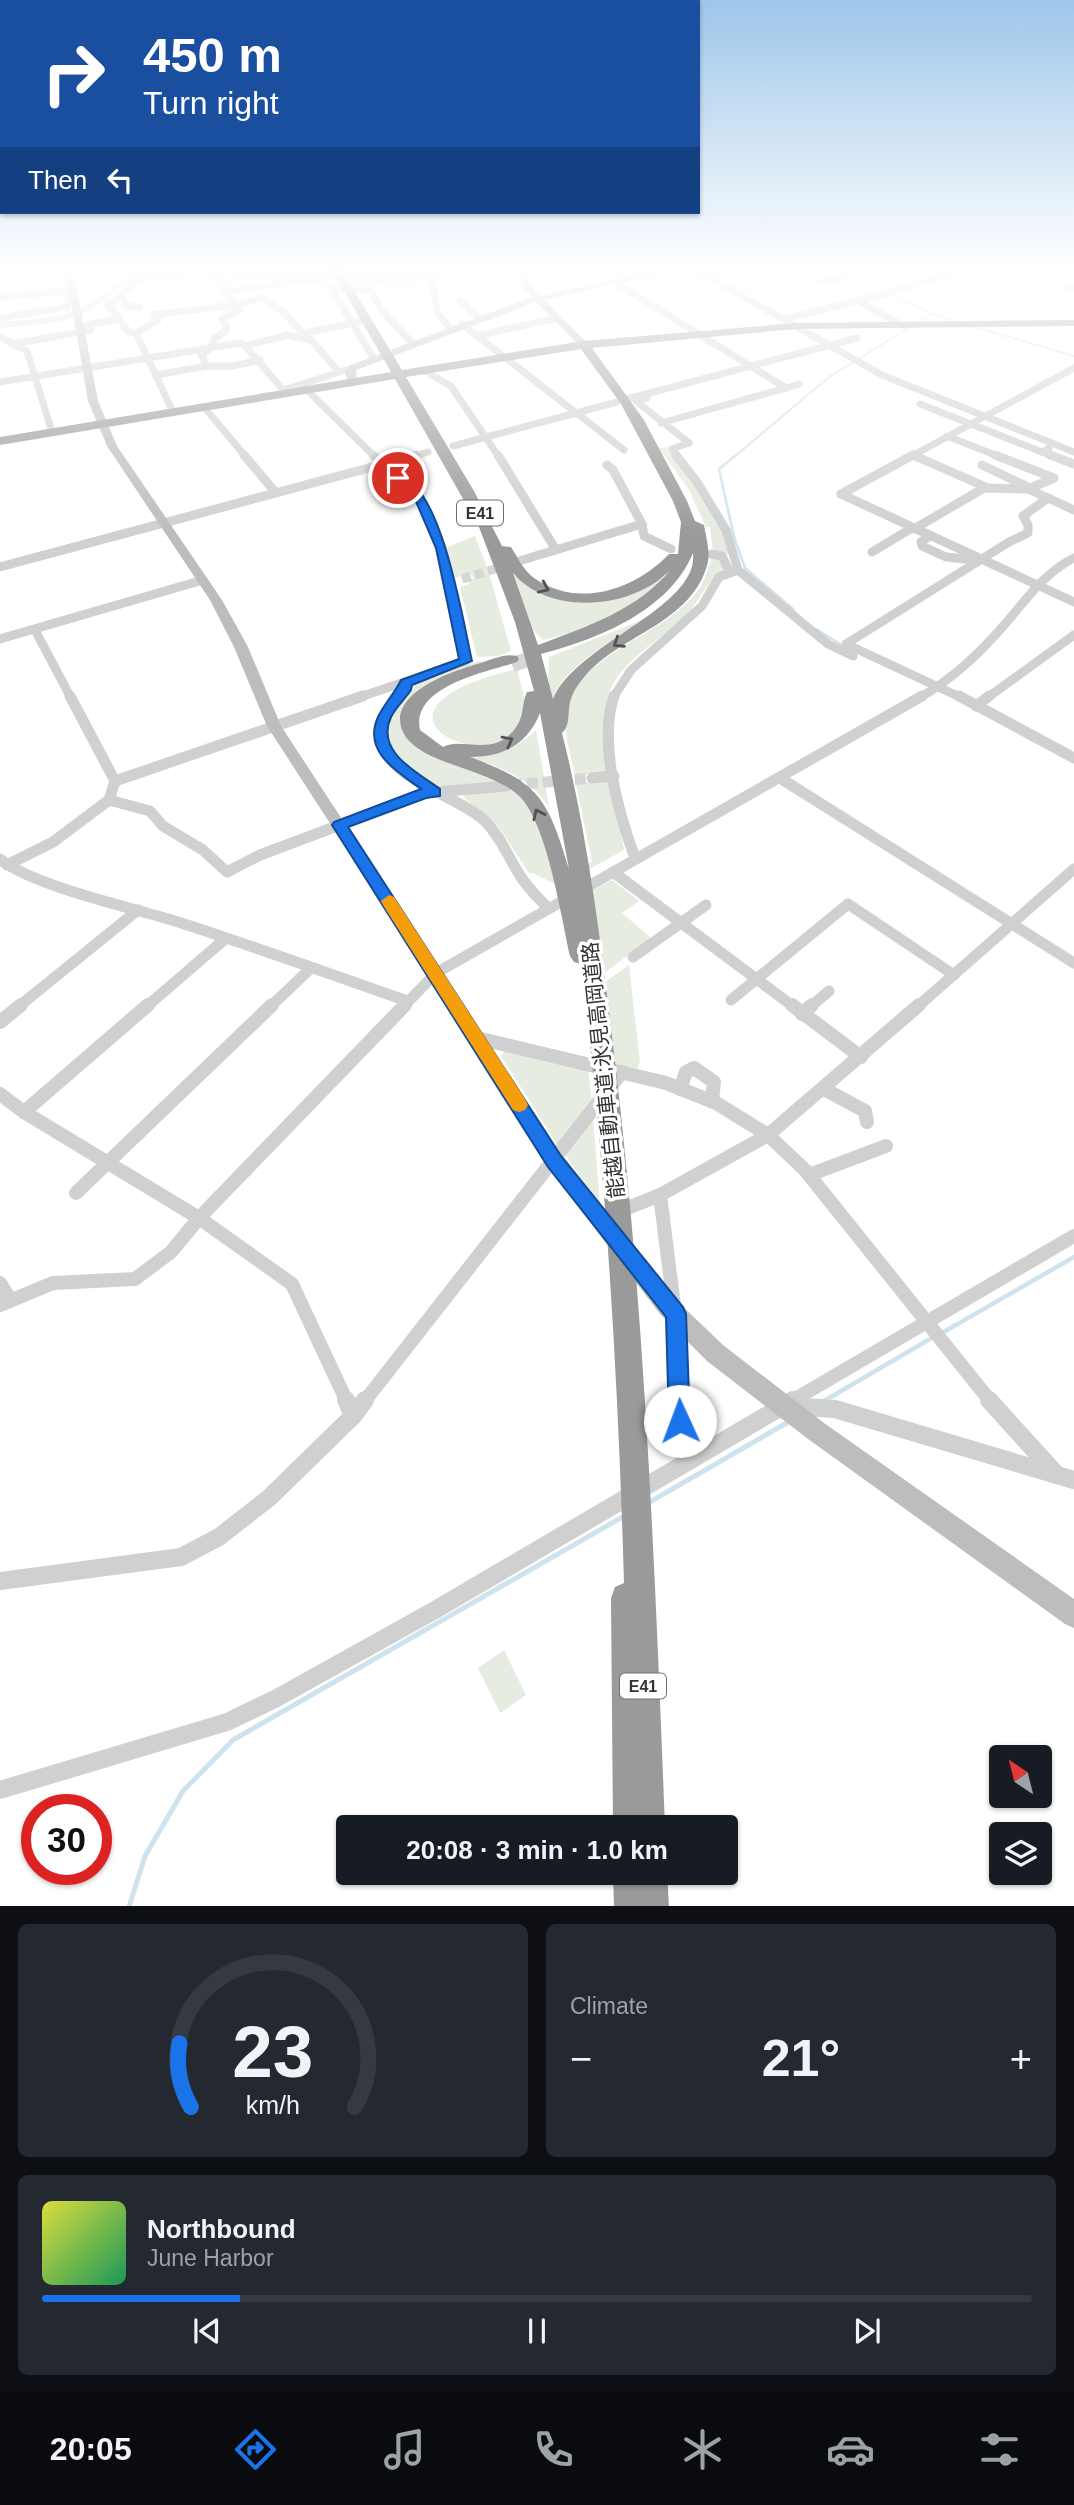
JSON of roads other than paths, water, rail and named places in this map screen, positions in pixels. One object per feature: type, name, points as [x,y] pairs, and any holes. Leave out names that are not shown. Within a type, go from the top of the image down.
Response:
[{"type":"highway","name":"E41","points":[[384,356],[473,498],[504,569],[526,657]]},
{"type":"highway","points":[[0,441],[285,391],[307,390],[353,375],[422,370],[509,356]]},
{"type":"highway","points":[[561,759],[557,723],[559,704],[576,673],[677,603],[695,578],[702,555],[701,537],[657,456],[621,395],[592,356]]},
{"type":"highway","name":"E41","points":[[401,384],[474,517],[526,657]]},
{"type":"highway","points":[[473,498],[521,573],[551,592],[581,598],[628,590],[658,573],[678,551],[691,518]]},
{"type":"highway","points":[[570,876],[528,795],[514,781],[493,771],[425,746],[412,732],[408,720],[411,709],[430,690],[461,675],[526,657],[621,625],[665,596],[687,570],[694,553],[691,518]]},
{"type":"highway","points":[[526,657],[444,691],[424,708],[422,727],[430,738],[445,747],[461,751],[487,750],[511,742],[526,729],[531,719],[533,695]]},
{"type":"highway","name":"能越自動車道;氷見高岡道路","points":[[526,657],[533,695],[544,729],[570,876],[617,1188],[631,1547],[630,1815]]},
{"type":"highway","name":"能越自動車道;氷見高岡道路","points":[[526,657],[561,759],[570,876],[583,964],[610,1244],[647,1815]]},
{"type":"highway","points":[[631,1885],[632,1906]]},
{"type":"highway","points":[[650,1885],[651,1906]]},
{"type":"street","points":[[29,356],[52,432]]},
{"type":"street","points":[[86,356],[93,401],[112,446],[203,580],[241,647],[274,726],[555,1161],[600,1220],[676,1314],[715,1353],[783,1406],[1074,1615]]},
{"type":"street","points":[[0,382],[160,356]]},
{"type":"street","points":[[202,356],[207,366]]},
{"type":"street","points":[[256,356],[285,391],[339,372],[353,375],[382,356]]},
{"type":"street","points":[[325,356],[339,372]]},
{"type":"street","points":[[735,356],[786,387]]},
{"type":"street","points":[[627,399],[791,356]]},
{"type":"street","points":[[848,356],[895,381],[1074,452]]},
{"type":"street","points":[[503,357],[624,450]]},
{"type":"street","points":[[147,358],[173,412]]},
{"type":"street","points":[[156,375],[260,360]]},
{"type":"street","points":[[1074,368],[841,494],[930,536],[921,542],[926,548],[946,557],[981,560],[1074,602]]},
{"type":"street","points":[[422,370],[451,386],[486,437],[556,551]]},
{"type":"street","points":[[661,423],[799,384]]},
{"type":"street","points":[[671,387],[669,392],[636,401],[688,443],[672,449],[697,482],[726,530],[734,572]]},
{"type":"street","points":[[307,390],[383,465],[419,495]]},
{"type":"street","points":[[453,446],[617,402]]},
{"type":"street","points":[[920,404],[1074,464]]},
{"type":"street","points":[[204,407],[276,493]]},
{"type":"street","points":[[872,552],[984,488],[1029,488],[1054,478],[947,436]]},
{"type":"street","points":[[1042,452],[1055,445]]},
{"type":"street","points":[[0,567],[428,452]]},
{"type":"street","points":[[913,455],[988,488]]},
{"type":"street","points":[[115,781],[466,661],[442,548],[403,459]]},
{"type":"street","points":[[607,465],[613,470],[642,524],[644,536],[671,549]]},
{"type":"street","points":[[982,465],[1074,510]]},
{"type":"street","points":[[934,688],[846,645],[1028,533],[1028,525],[1023,516],[1048,498]]},
{"type":"street","points":[[519,561],[642,524]]},
{"type":"street","points":[[711,554],[722,556],[734,572],[828,644],[976,706],[1074,758]]},
{"type":"street","points":[[0,1283],[5,1302],[53,1283],[135,1279],[171,1252],[199,1218],[436,973],[934,688],[978,652],[1038,586],[1065,562],[1074,558]]},
{"type":"street","points":[[635,858],[628,842],[614,776],[610,725],[612,699],[627,673],[700,608],[719,578],[734,572]]},
{"type":"street","points":[[451,584],[462,579]]},
{"type":"street","points":[[0,639],[203,580]]},
{"type":"street","points":[[3,862],[53,842],[109,800],[115,781],[35,629]]},
{"type":"street","points":[[976,706],[1074,635]]},
{"type":"street","points":[[405,683],[405,690],[385,716],[381,736],[388,757],[397,767],[435,793],[456,802],[483,820],[499,837],[522,879],[548,908]]},
{"type":"street","points":[[592,778],[614,776]]},
{"type":"street","points":[[780,778],[1074,963]]},
{"type":"street","points":[[109,800],[150,811],[163,826],[203,850],[227,872],[260,855],[425,793],[507,786]]},
{"type":"street","points":[[3,862],[54,884],[407,1001]]},
{"type":"street","points":[[600,1220],[660,1195],[768,1135],[861,1058],[1074,869]]},
{"type":"street","points":[[613,872],[861,1058]]},
{"type":"street","points":[[731,1000],[848,904],[954,975]]},
{"type":"street","points":[[633,957],[706,905]]},
{"type":"street","points":[[0,1022],[138,910]]},
{"type":"street","points":[[24,1112],[225,939]]},
{"type":"street","points":[[76,1193],[311,968]]},
{"type":"street","points":[[802,1014],[829,991]]},
{"type":"street","points":[[477,1038],[544,1056],[622,1072],[644,1070],[680,1089],[712,1101],[768,1135],[809,1175],[975,1386],[1057,1475]]},
{"type":"street","points":[[680,1089],[687,1072],[694,1068],[714,1083],[712,1101]]},
{"type":"street","points":[[0,1581],[181,1557],[219,1537],[268,1498],[354,1416],[622,1072]]},
{"type":"street","points":[[824,1089],[865,1111],[867,1122]]},
{"type":"street","points":[[0,1094],[24,1112],[199,1218],[292,1284],[354,1416]]},
{"type":"street","points":[[809,1175],[886,1146]]},
{"type":"street","points":[[660,1195],[676,1314],[680,1421],[701,1453]]},
{"type":"street","points":[[0,1790],[226,1722],[275,1699],[435,1611],[1074,1236]]},
{"type":"street","points":[[783,1406],[835,1409],[1074,1480]]},
{"type":"waterway","points":[[734,457],[829,377],[863,356]]},
{"type":"waterway","points":[[736,455],[719,469],[734,537],[745,568],[794,610]]},
{"type":"waterway","points":[[816,629],[845,647]]},
{"type":"waterway","points":[[942,1333],[1074,1257]]},
{"type":"waterway","points":[[824,1401],[935,1336]]},
{"type":"waterway","points":[[648,1503],[790,1421]]},
{"type":"waterway","points":[[129,1906],[145,1856],[183,1791],[233,1740],[626,1515]]},
{"type":"tunnel","points":[[462,579],[508,565]]},
{"type":"tunnel","points":[[512,665],[540,655]]},
{"type":"tunnel","points":[[511,785],[592,778]]}]
